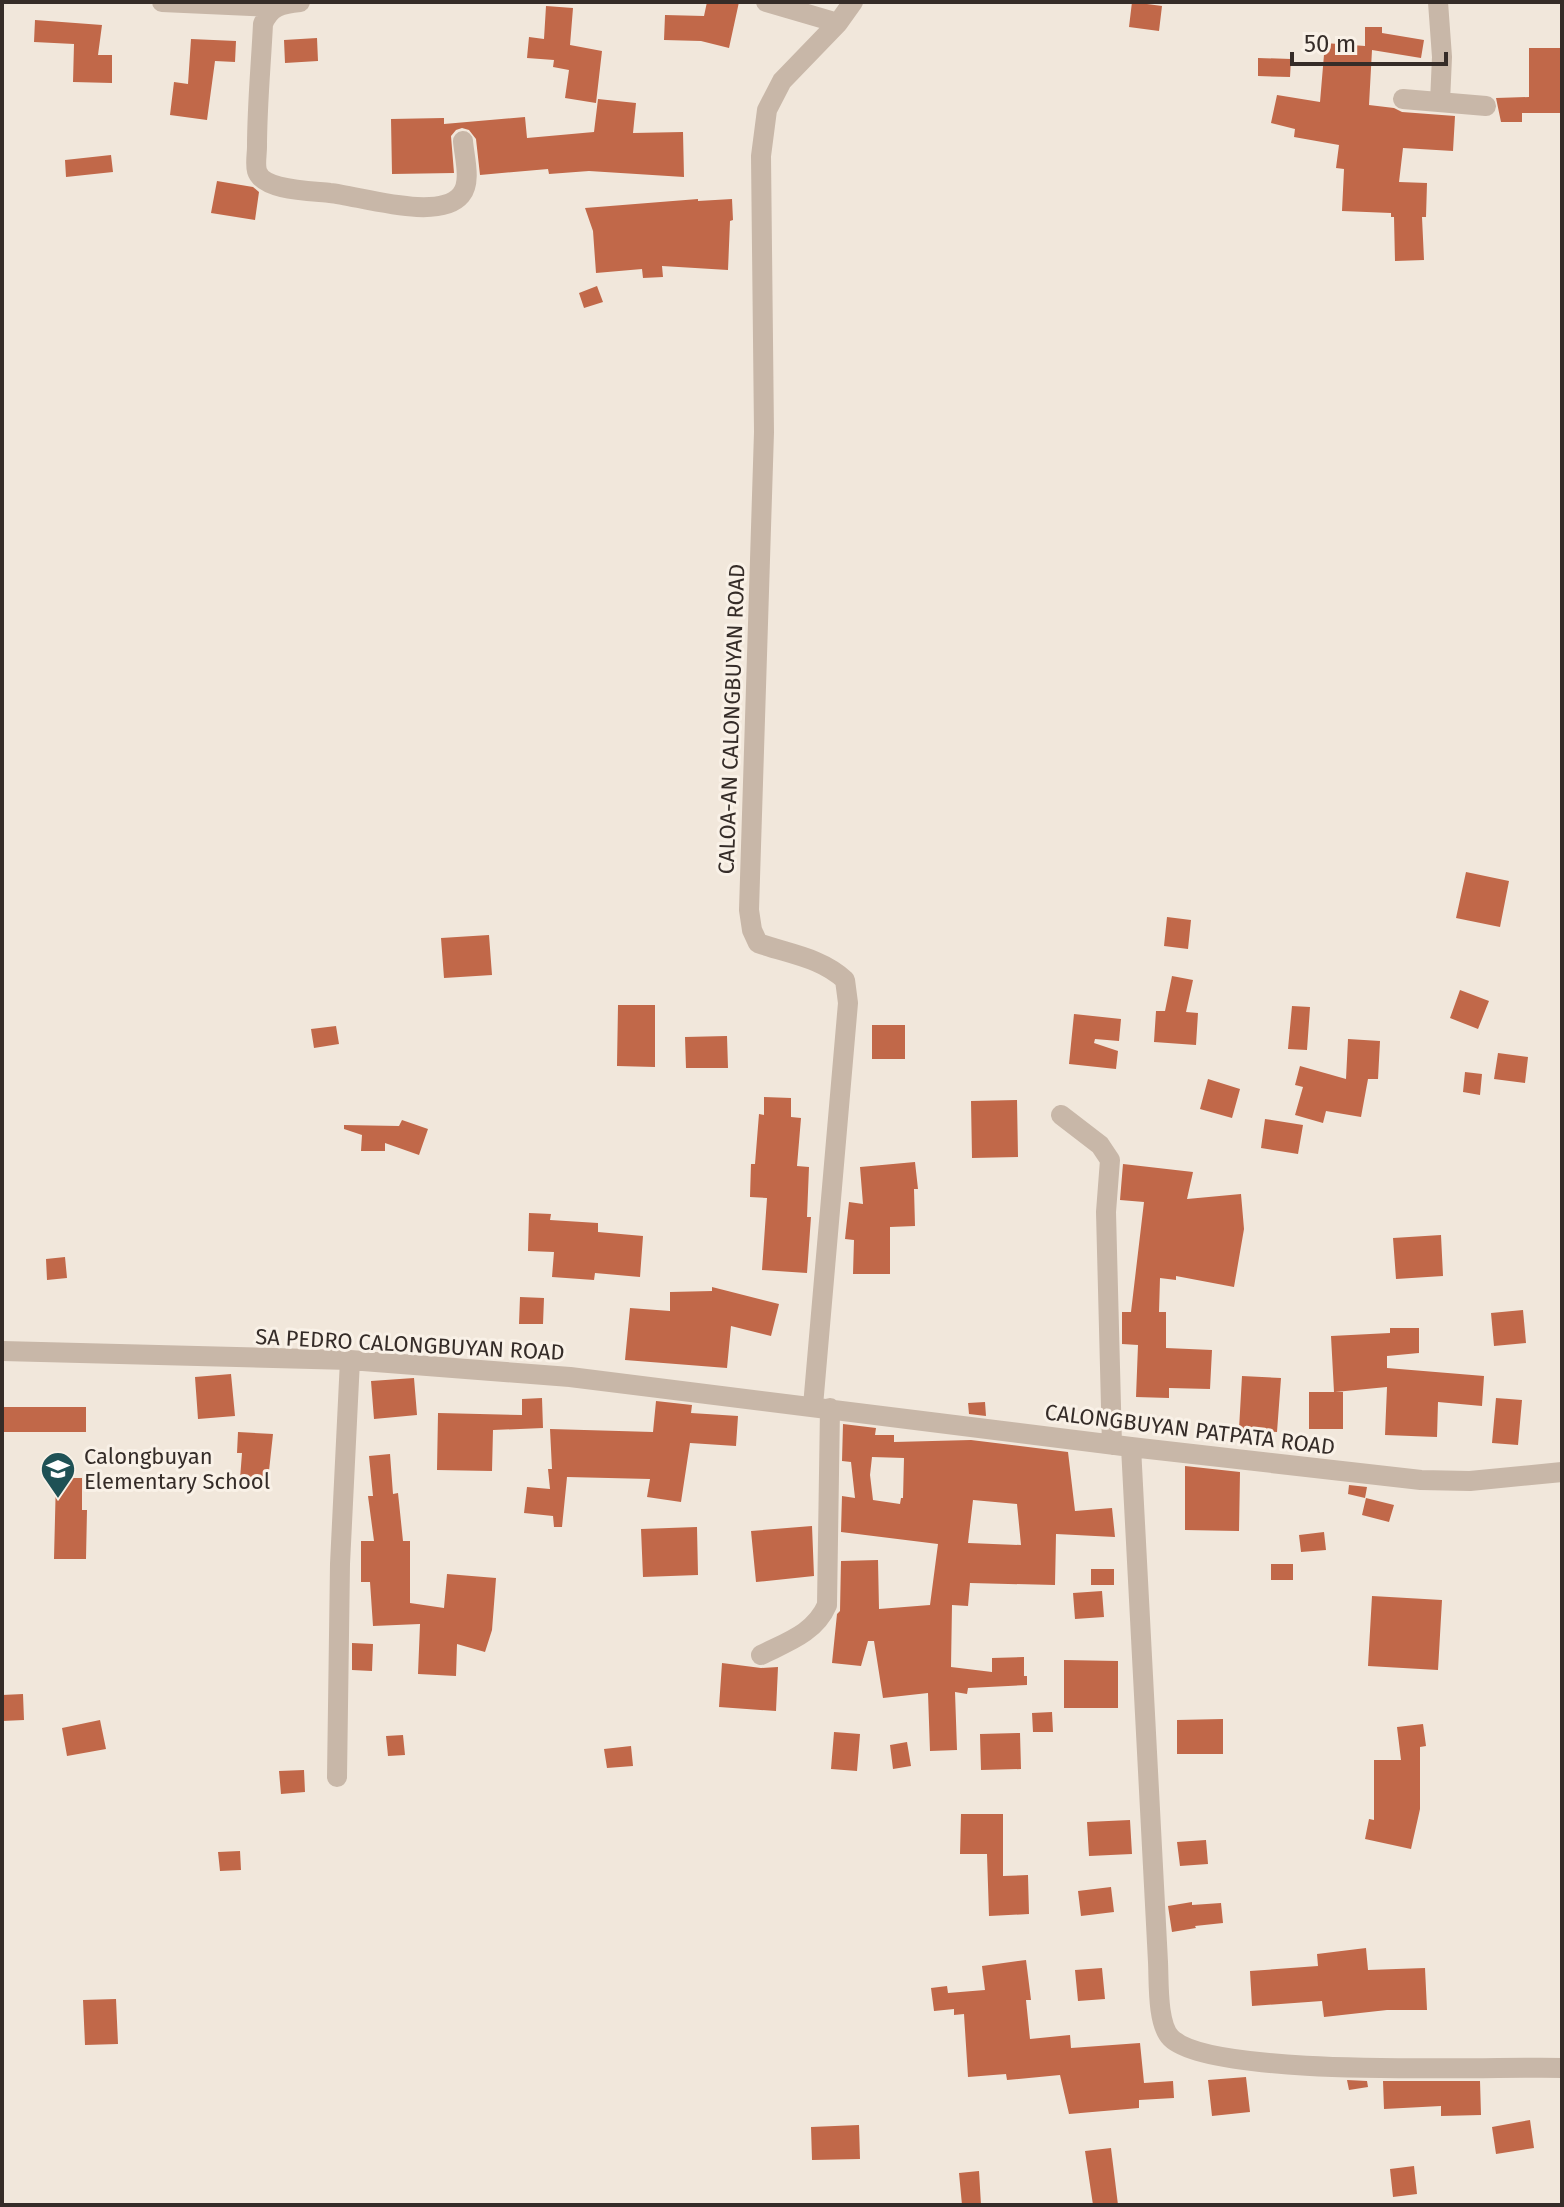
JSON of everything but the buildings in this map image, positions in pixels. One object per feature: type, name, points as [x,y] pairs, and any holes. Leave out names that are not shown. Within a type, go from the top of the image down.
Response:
[{"type":"street","points":[[162,2],[275,7],[300,2]]},
{"type":"street","points":[[766,2],[838,23]]},
{"type":"street","name":"CALOA-AN CALONGBUYAN ROAD","points":[[822,1407],[848,1003],[845,980],[832,968],[812,959],[758,943],[749,910],[764,432],[761,156],[767,110],[782,81],[838,23],[853,2]]},
{"type":"street","points":[[1438,2],[1442,57],[1440,102]]},
{"type":"street","points":[[275,7],[267,14],[263,24],[257,124],[257,171],[261,178],[281,187],[356,196],[393,205],[412,207],[450,202],[461,196],[465,188],[463,141]]},
{"type":"street","points":[[1403,99],[1486,106]]},
{"type":"street","points":[[1061,1115],[1100,1145],[1110,1160],[1106,1212],[1163,2026],[1172,2039],[1190,2048],[1224,2057],[1278,2064],[1343,2068],[1562,2068]]},
{"type":"street","name":"SA PEDRO CALONGBUYAN ROAD","points":[[2,1351],[350,1360],[570,1377],[822,1407]]},
{"type":"street","points":[[337,1777],[340,1564],[350,1360]]},
{"type":"street","points":[[761,1655],[802,1635],[822,1616],[827,1605],[822,1407]]},
{"type":"street","name":"CALONGBUYAN PATPATA ROAD","points":[[822,1407],[1122,1446],[1421,1480],[1470,1481],[1562,1472]]},
{"type":"place","name":"Calongbuyan Elementary School","points":[[58,1500]]}]
